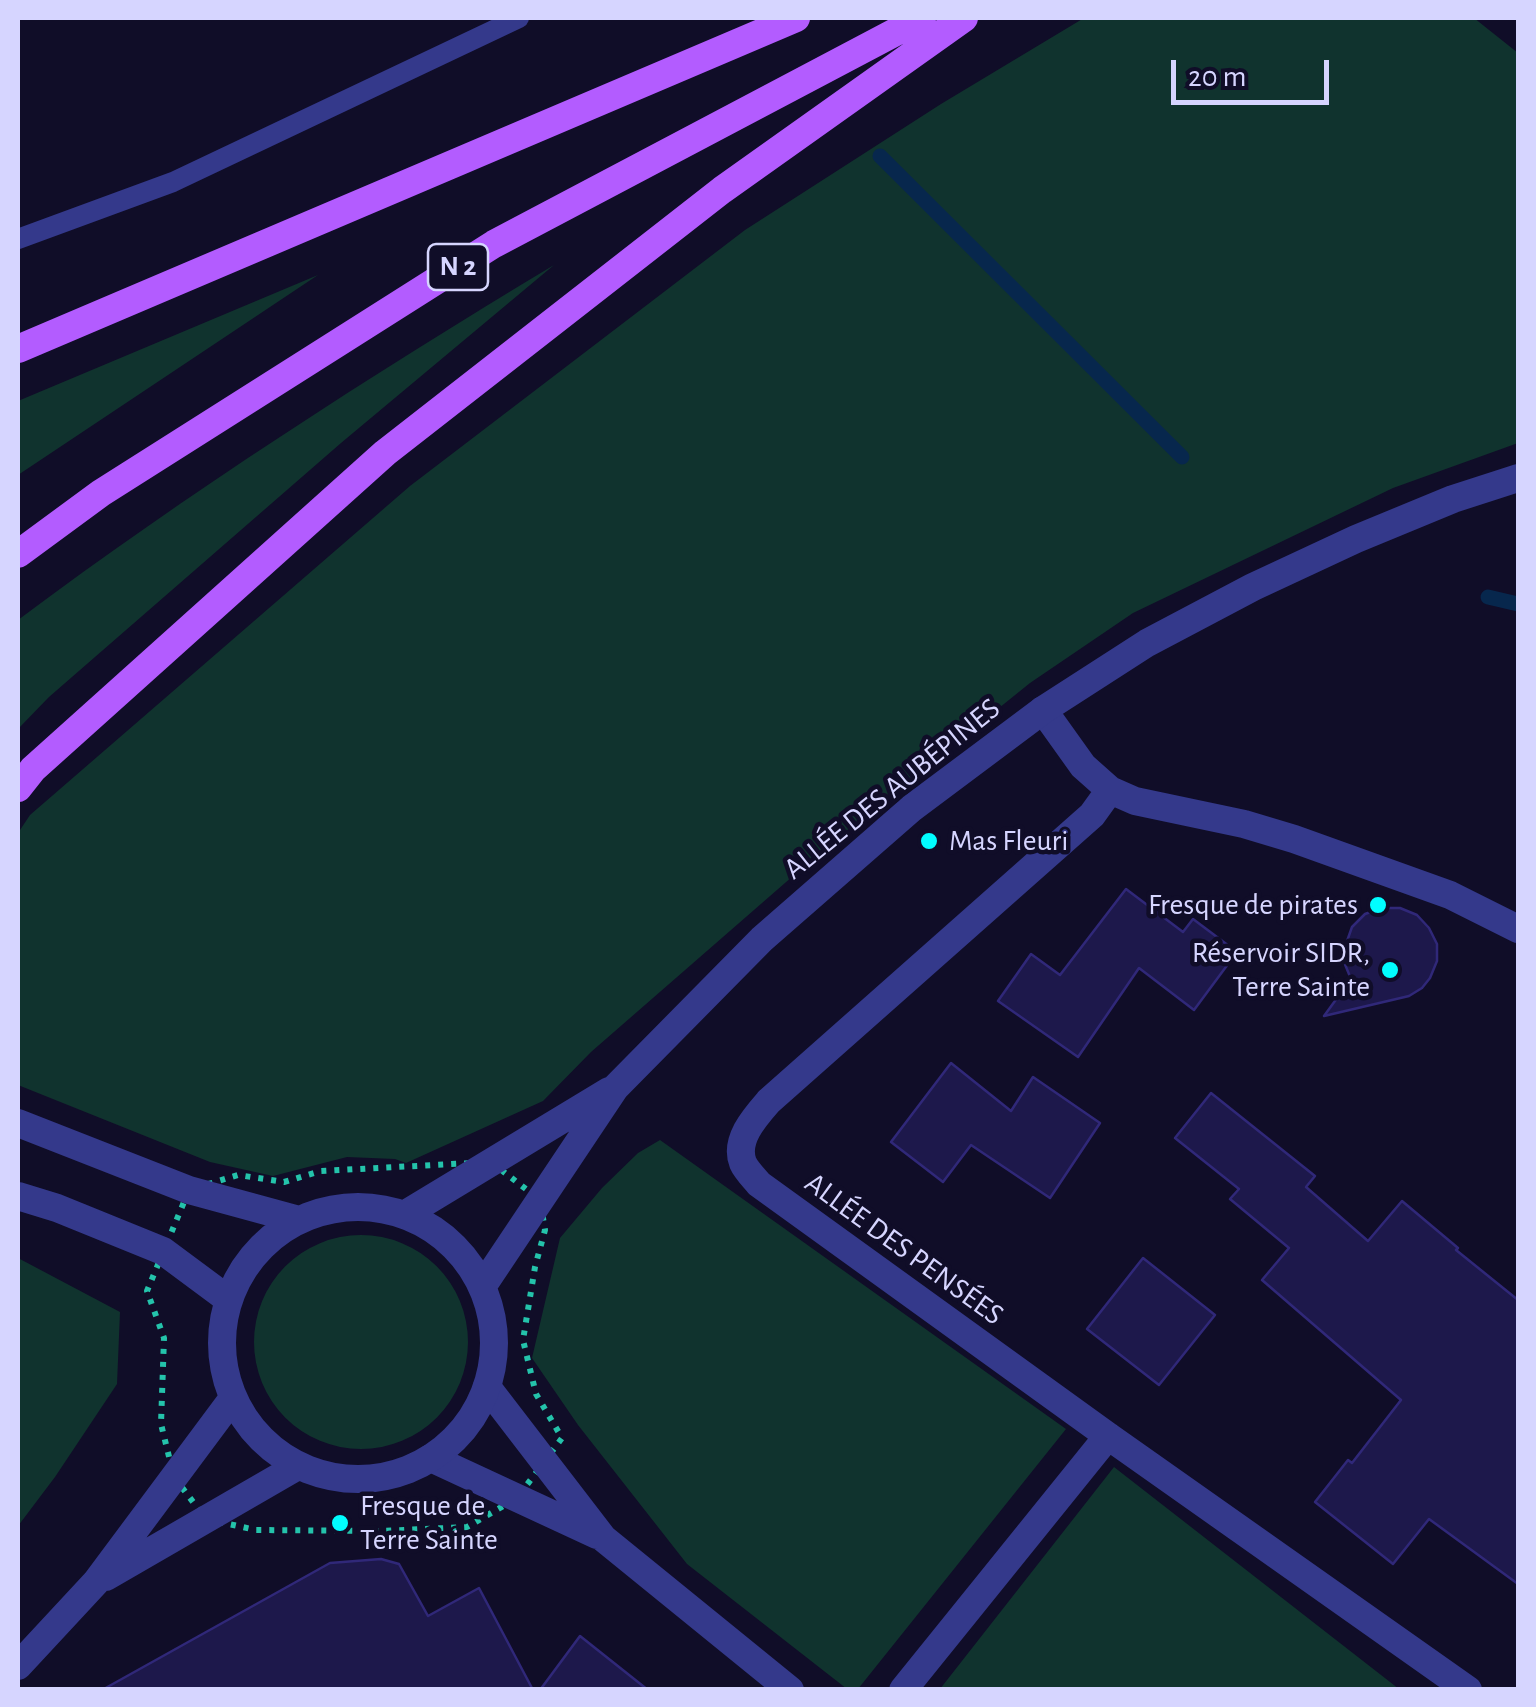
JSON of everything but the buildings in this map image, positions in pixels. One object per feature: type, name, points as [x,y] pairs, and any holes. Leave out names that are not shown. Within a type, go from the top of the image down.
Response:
[{"type":"main road","points":[[18,350],[796,18]]},
{"type":"main road","name":"N 2","points":[[18,554],[102,493],[494,244],[922,18]]},
{"type":"main road","points":[[18,788],[33,768],[385,453],[722,190],[964,18]]},
{"type":"street","points":[[1043,710],[1147,643],[1253,587],[1356,539],[1518,478]]},
{"type":"street","name":"ALLÉE DES AUBÉPINES","points":[[482,1287],[615,1088],[685,1015],[806,899],[912,808],[1043,710],[1084,766],[1110,790],[1135,801],[1294,839],[1450,895],[1518,928]]},
{"type":"street","name":"ALLÉE DES PENSÉES","points":[[1110,790],[1092,816],[769,1101],[750,1123],[741,1147],[743,1164],[759,1184],[1468,1690]]},
{"type":"street","name":"ALLÉE DES AUBÉPINES","points":[[404,1214],[615,1088]]},
{"type":"street","points":[[18,1123],[188,1190],[300,1220]]},
{"type":"street","points":[[18,1196],[163,1251],[229,1300]]},
{"type":"street","points":[[368,1208],[404,1214],[436,1231],[463,1256],[482,1287],[492,1320],[494,1354],[486,1387],[465,1427],[432,1458],[389,1477],[342,1479],[298,1466],[271,1449],[249,1426],[232,1398],[224,1366],[223,1332],[229,1300],[245,1268],[269,1240],[300,1220],[333,1209],[368,1208]]},
{"type":"street","points":[[486,1387],[603,1538],[790,1690]]},
{"type":"street","points":[[18,1666],[96,1582],[232,1398]]},
{"type":"street","points":[[903,1690],[1108,1436]]},
{"type":"street","points":[[432,1458],[603,1538]]},
{"type":"street","points":[[96,1582],[298,1466]]},
{"type":"lane","points":[[18,239],[173,182],[518,18]]},
{"type":"path","points":[[163,1251],[147,1292],[164,1338],[161,1424],[174,1476],[206,1520],[256,1530],[467,1527],[517,1498],[562,1438],[536,1394],[523,1340],[534,1267],[545,1230],[540,1200],[491,1162]]},
{"type":"green space","points":[[1084,18],[1474,18],[1518,53],[1518,443],[1393,488],[1133,613],[1030,683],[824,849],[591,1052],[543,1101],[406,1163],[347,1157],[273,1176],[210,1162],[18,1085],[18,833],[30,815],[410,486],[745,230]]},
{"type":"green space","points":[[554,265],[341,443],[49,697],[18,729],[18,620],[281,436]]},
{"type":"green space","points":[[318,275],[18,475],[18,401]]},
{"type":"green space","points":[[660,1140],[1066,1429],[858,1689],[847,1689],[687,1564],[578,1425],[532,1358],[560,1238],[602,1188],[638,1153]]},
{"type":"green space","points":[[361,1235],[402,1243],[436,1267],[460,1301],[468,1342],[460,1383],[436,1417],[402,1441],[361,1449],[320,1441],[286,1417],[262,1383],[254,1342],[262,1301],[286,1267],[320,1243]]},
{"type":"green space","points":[[18,1258],[120,1312],[117,1384],[18,1526]]},
{"type":"green space","points":[[1114,1467],[1399,1689],[940,1689]]},
{"type":"waterway","points":[[880,156],[1182,457]]},
{"type":"waterway","points":[[1488,597],[1518,604]]},
{"type":"place","name":"Mas Fleuri","points":[[929,841]]},
{"type":"place","name":"Fresque de pirates","points":[[1378,905]]},
{"type":"place","name":"Réservoir SIDR, Terre Sainte","points":[[1390,970]]},
{"type":"place","name":"Fresque de Terre Sainte","points":[[340,1523]]}]
